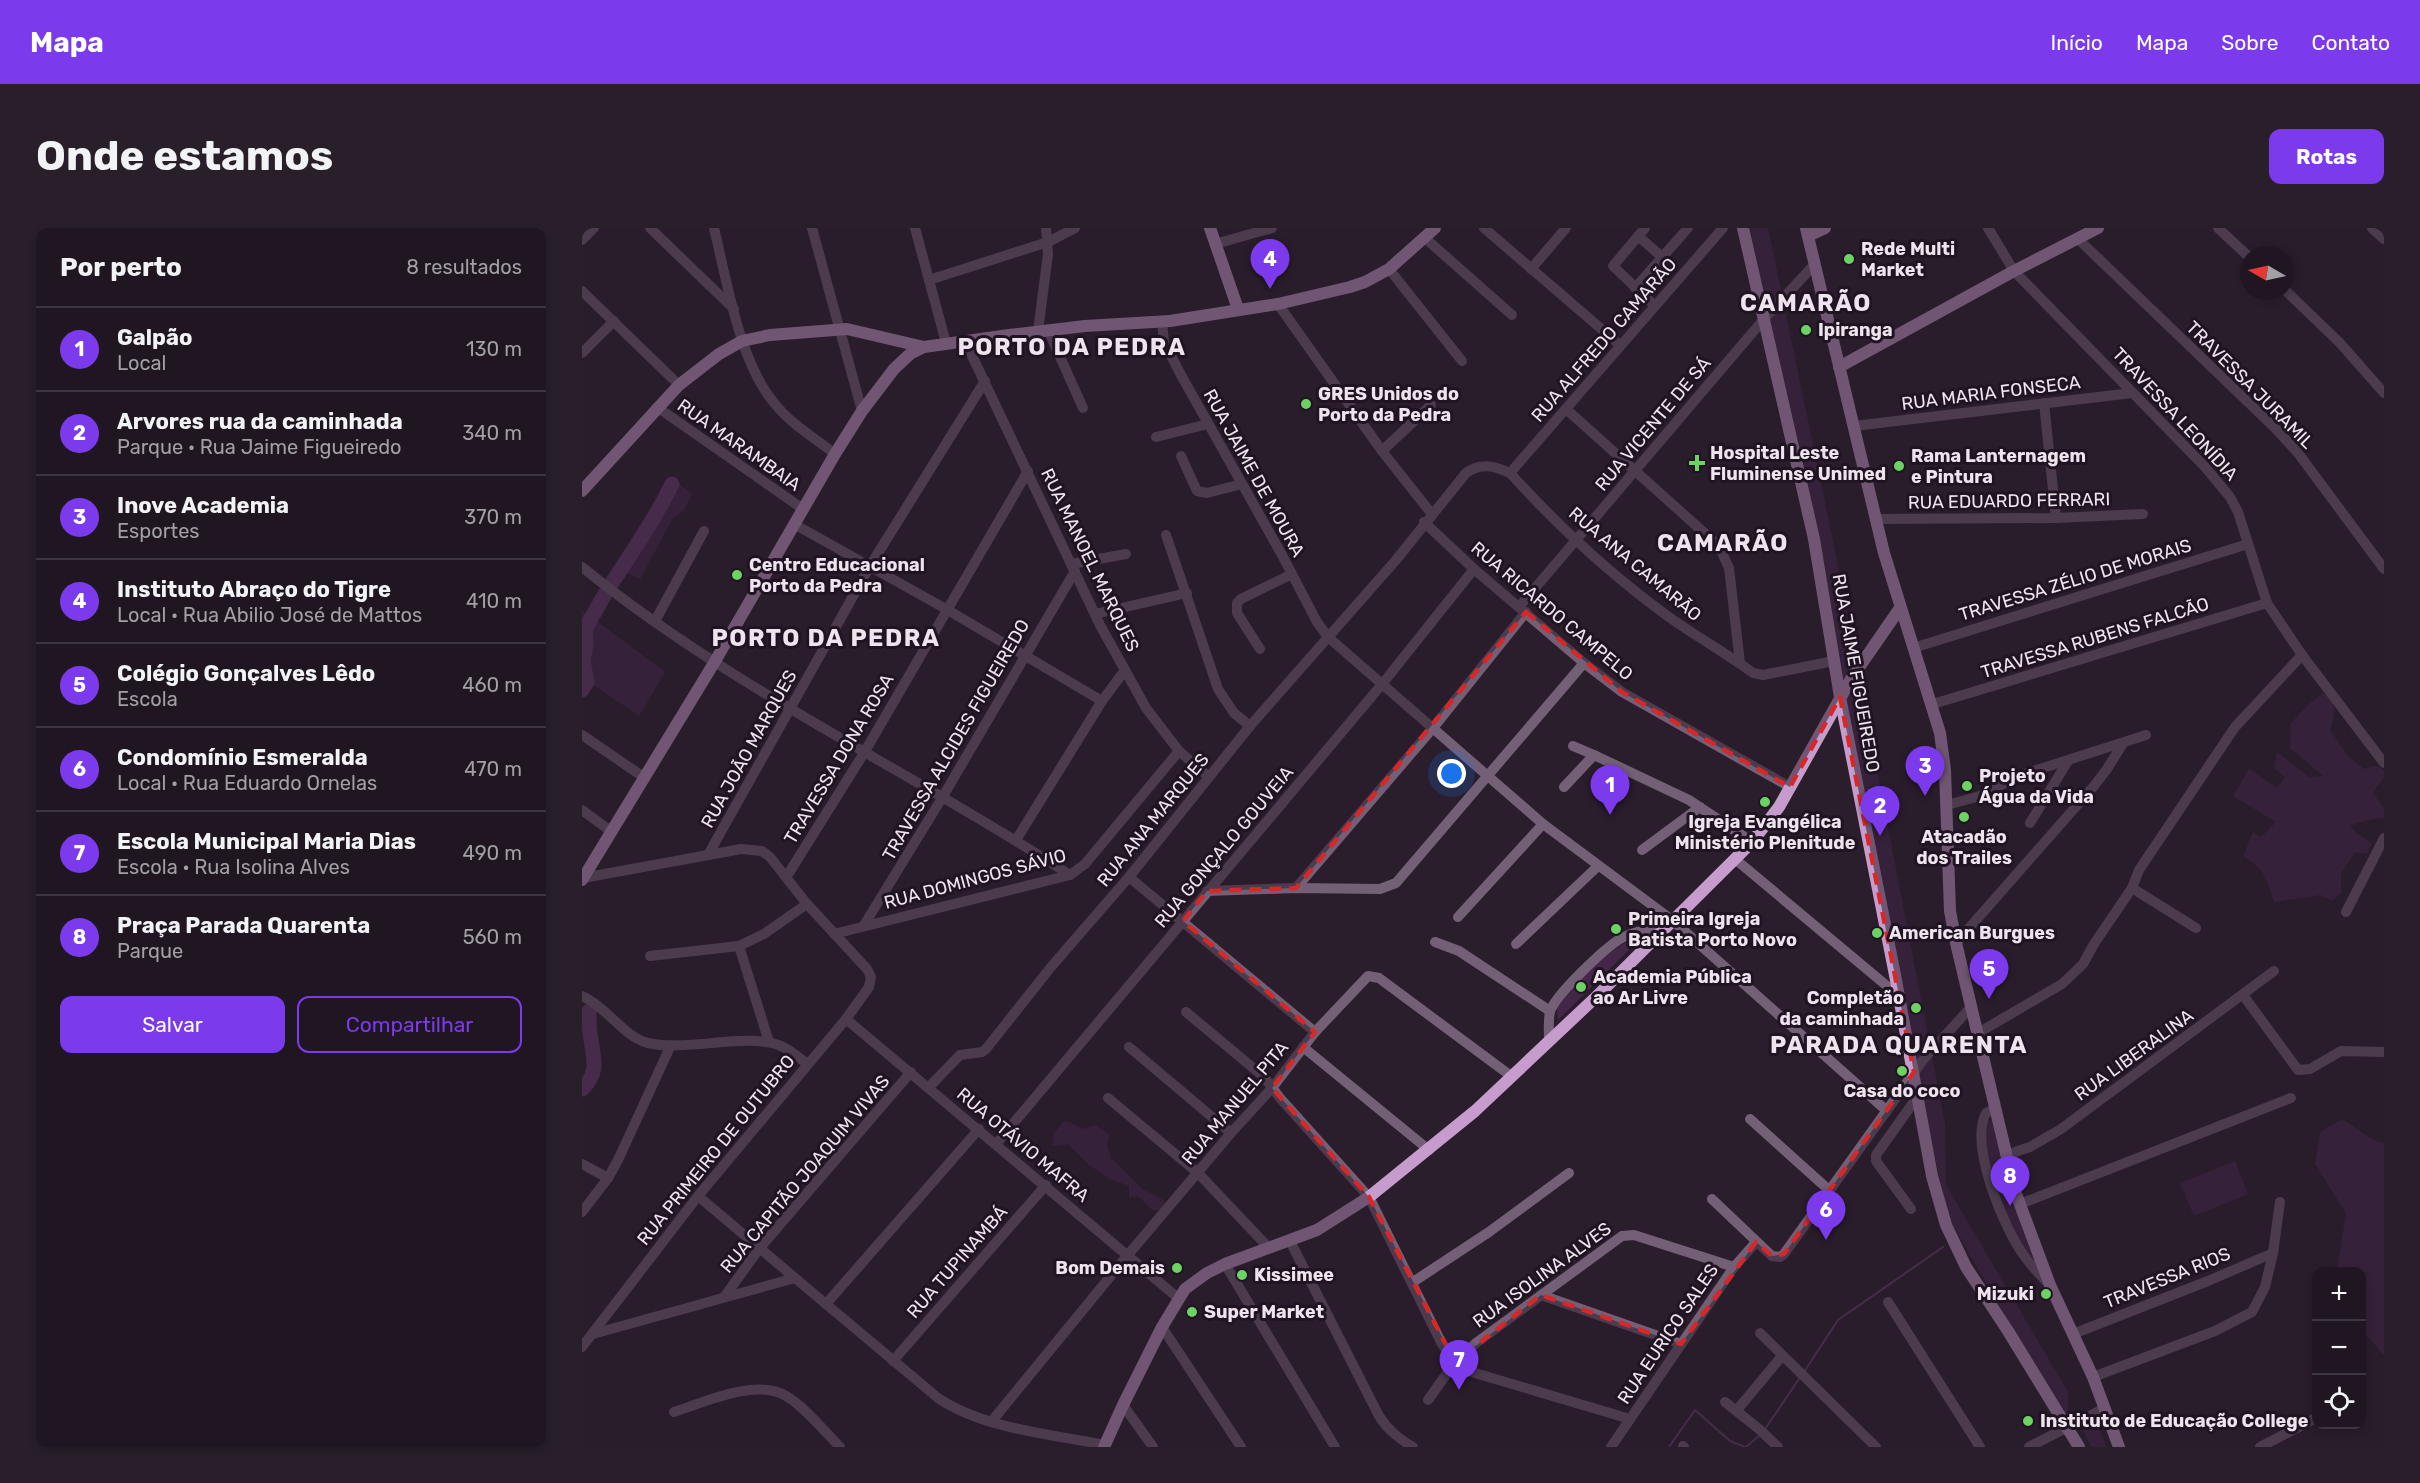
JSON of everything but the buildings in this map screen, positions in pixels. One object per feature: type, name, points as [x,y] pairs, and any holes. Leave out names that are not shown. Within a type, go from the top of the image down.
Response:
[{"type":"main road","points":[[1210,228],[1238,309]]},
{"type":"main road","points":[[583,879],[714,663],[835,454],[862,411],[903,360],[924,347],[946,343],[1043,331],[1162,322],[1278,304],[1350,287],[1389,269],[1435,228]]},
{"type":"main road","name":"RUA JAIME FIGUEIREDO","points":[[1743,228],[1814,539],[1840,697],[1914,1072],[1932,1176],[1940,1207],[1954,1245],[1966,1267],[2079,1447]]},
{"type":"main road","points":[[1825,228],[1807,232],[1876,519],[1900,608],[1933,704],[1943,748],[1949,894],[1956,943],[2006,1155],[2020,1204],[2050,1285],[2093,1377],[2119,1447]]},
{"type":"main road","points":[[1839,367],[2014,271],[2098,228]]},
{"type":"main road","points":[[582,491],[679,385],[719,354],[742,341],[770,335],[840,328],[858,330],[924,347]]},
{"type":"main road","points":[[1105,1446],[1162,1327],[1178,1298],[1195,1280],[1225,1264],[1330,1224],[1370,1197],[1430,1150],[1475,1111],[1589,1003],[1752,842],[1779,807],[1840,697],[1900,608]]},
{"type":"street","points":[[582,240],[594,228]]},
{"type":"street","points":[[650,228],[734,309]]},
{"type":"street","points":[[714,228],[742,341],[764,388],[775,405],[835,454]]},
{"type":"street","points":[[812,228],[862,411]]},
{"type":"street","points":[[915,228],[946,343]]},
{"type":"street","points":[[1046,228],[1048,242],[1043,331],[1083,408]]},
{"type":"street","points":[[929,280],[1048,242],[1075,228]]},
{"type":"street","points":[[1215,244],[1272,228]]},
{"type":"street","points":[[1484,228],[1620,345]]},
{"type":"street","points":[[1531,269],[1566,228]]},
{"type":"street","points":[[1635,288],[1688,228]]},
{"type":"street","name":"RUA ALFREDO CAMARÃO","points":[[1510,473],[1723,228]]},
{"type":"street","name":"TRAVESSA LEONÍDIA","points":[[1988,228],[2014,271],[2206,468],[2230,497],[2238,512],[2267,603],[2302,655],[2384,763]]},
{"type":"street","points":[[2218,228],[2240,248]]},
{"type":"street","points":[[2372,228],[2384,239]]},
{"type":"street","points":[[1654,305],[1613,267],[1641,232],[1662,257]]},
{"type":"street","points":[[1425,238],[1512,315]]},
{"type":"street","name":"TRAVESSA JURAMIL","points":[[2077,238],[2276,429],[2298,453],[2384,569]]},
{"type":"street","name":"RUA VICENTE DE SÁ","points":[[1296,888],[1433,728],[1576,541],[1764,319],[1814,265]]},
{"type":"street","points":[[1389,269],[1462,361]]},
{"type":"street","points":[[582,291],[679,385]]},
{"type":"street","points":[[2294,299],[2340,343],[2384,393]]},
{"type":"street","name":"RUA RICARDO CAMPELO","points":[[1278,304],[1428,518],[1474,569],[1584,663],[1622,692],[1790,787]]},
{"type":"street","points":[[582,353],[614,321]]},
{"type":"street","name":"RUA JAIME DE MOURA","points":[[1162,322],[1164,342],[1317,622],[1328,637],[1543,824],[1668,924],[1887,1111]]},
{"type":"street","name":"RUA MANOEL MARQUES","points":[[965,341],[1095,614],[1146,708],[1179,751],[1209,777]]},
{"type":"street","name":"RUA JOÃO MARQUES","points":[[708,855],[870,566],[985,381]]},
{"type":"street","name":"RUA MARIA FONSECA","points":[[1854,426],[2132,393]]},
{"type":"street","points":[[2044,403],[2056,518]]},
{"type":"street","points":[[1382,451],[1431,405]]},
{"type":"street","name":"RUA MARAMBAIA","points":[[657,407],[802,509]]},
{"type":"street","points":[[1566,409],[1712,538],[1722,551],[1729,568],[1740,663]]},
{"type":"street","points":[[1156,437],[1209,424]]},
{"type":"street","points":[[1181,456],[1197,491],[1207,493],[1242,484]]},
{"type":"street","points":[[1428,518],[1466,473],[1474,467],[1496,467],[1510,473]]},
{"type":"street","name":"TRAVESSA DONA ROSA","points":[[787,876],[864,753],[1028,471]]},
{"type":"street","name":"RUA ANA CAMARÃO","points":[[1510,473],[1576,541],[1668,616],[1754,673],[1762,675],[1834,661]]},
{"type":"street","name":"RUA EDUARDO FERRARI","points":[[1876,519],[2056,518],[2143,514]]},
{"type":"street","name":"RUA ANA MARQUES","points":[[929,1087],[960,1055],[982,1052],[986,1049],[1040,980],[1129,877],[1250,726],[1396,560],[1428,518]]},
{"type":"street","points":[[794,524],[946,609],[1102,701]]},
{"type":"street","points":[[655,621],[704,531]]},
{"type":"street","points":[[1166,535],[1218,689],[1234,713],[1250,726]]},
{"type":"street","name":"TRAVESSA ZÉLIO DE MORAIS","points":[[1913,648],[2247,544]]},
{"type":"street","points":[[1073,567],[1126,554]]},
{"type":"street","points":[[582,567],[611,591],[714,663],[790,710],[1016,840],[1070,875]]},
{"type":"street","name":"TRAVESSA ALCIDES FIGUEIREDO","points":[[864,925],[942,798],[1073,567]]},
{"type":"street","name":"RUA GONÇALO GOUVEIA","points":[[996,1144],[1383,683],[1474,569]]},
{"type":"street","points":[[1260,649],[1237,613],[1237,603],[1292,574]]},
{"type":"street","points":[[1095,614],[1187,592]]},
{"type":"street","name":"TRAVESSA RUBENS FALCÃO","points":[[1933,704],[2267,603]]},
{"type":"street","points":[[1978,1033],[2062,984],[2083,964],[2132,888],[2139,870],[2220,747],[2258,700],[2302,655]]},
{"type":"street","points":[[1204,895],[1296,888],[1388,887],[1402,877],[1487,774],[1584,663]]},
{"type":"street","points":[[1016,840],[1102,701],[1125,670]]},
{"type":"street","points":[[582,735],[645,778]]},
{"type":"street","points":[[1947,806],[1980,796],[2018,776],[2121,745],[2146,735]]},
{"type":"street","points":[[1956,943],[2094,786],[2121,745]]},
{"type":"street","points":[[1573,746],[1685,798],[1752,842]]},
{"type":"street","name":"RUA DOMINGOS SÁVIO","points":[[834,934],[1070,875],[1085,864],[1179,751]]},
{"type":"street","points":[[1564,787],[1594,755]]},
{"type":"street","points":[[2030,823],[2068,761]]},
{"type":"street","points":[[1642,850],[1700,807]]},
{"type":"street","points":[[582,810],[612,832]]},
{"type":"street","points":[[1458,917],[1543,824]]},
{"type":"street","points":[[2346,912],[2384,838]]},
{"type":"street","points":[[583,879],[741,849],[762,851],[787,876],[807,904],[834,934]]},
{"type":"street","points":[[1735,859],[1899,996]]},
{"type":"street","points":[[1516,944],[1598,866]]},
{"type":"street","points":[[1129,877],[1186,917],[1316,1032]]},
{"type":"street","points":[[2132,888],[2196,928]]},
{"type":"street","points":[[650,956],[739,946],[764,934],[807,904]]},
{"type":"street","points":[[1549,1040],[1550,1011],[1568,987],[1601,953],[1619,940],[1640,930],[1668,924]]},
{"type":"street","name":"RUA PRIMEIRO DE OUTUBRO","points":[[582,1347],[698,1196],[846,1019],[869,987],[870,973],[834,934]]},
{"type":"street","points":[[1435,942],[1459,951],[1550,1011]]},
{"type":"street","points":[[739,946],[769,1042]]},
{"type":"street","name":"RUA LIBERALINA","points":[[2006,1155],[2030,1147],[2061,1129],[2274,970]]},
{"type":"street","name":"RUA MANUEL PITA","points":[[992,1422],[1127,1256],[1363,979],[1371,976],[1379,978],[1511,1076]]},
{"type":"street","points":[[2243,995],[2298,1070],[2310,1069],[2341,1051],[2384,1052]]},
{"type":"street","points":[[582,996],[601,1006],[633,1037],[648,1043],[671,1046],[769,1042],[792,1052],[807,1064]]},
{"type":"street","points":[[1712,1199],[1772,1256],[1780,1257],[1914,1072],[1971,1007]]},
{"type":"street","points":[[1186,1012],[1255,1069],[1370,1197],[1442,1344],[1455,1362],[1475,1373],[1630,1419]]},
{"type":"street","name":"RUA OTÁVIO MAFRA","points":[[846,1019],[1178,1298]]},
{"type":"street","points":[[582,1212],[608,1178],[671,1046]]},
{"type":"street","points":[[1129,1047],[1231,1133]]},
{"type":"street","points":[[1303,1047],[1430,1150]]},
{"type":"street","name":"RUA CAPITÃO JOAQUIM VIVAS","points":[[725,1296],[759,1249],[911,1072]]},
{"type":"street","points":[[1911,1209],[1876,1161],[1876,1155],[1918,1096]]},
{"type":"street","points":[[1108,1098],[1198,1173],[1269,1248]]},
{"type":"street","points":[[2020,1204],[2291,1098]]},
{"type":"street","points":[[1995,1108],[1986,1113],[1982,1126],[1986,1170],[1998,1205],[2017,1244],[2028,1262],[2050,1285]]},
{"type":"street","points":[[1750,1119],[1830,1191]]},
{"type":"street","points":[[826,1304],[979,1129]]},
{"type":"street","points":[[582,1164],[608,1178]]},
{"type":"street","points":[[1413,1282],[1490,1232],[1569,1173]]},
{"type":"street","name":"RUA TUPINAMBÁ","points":[[894,1361],[1046,1185]]},
{"type":"street","points":[[698,1196],[953,1408],[992,1422],[1105,1446]]},
{"type":"street","points":[[2093,1377],[2215,1331],[2252,1312],[2265,1287],[2273,1253],[2280,1202]]},
{"type":"street","name":"RUA ISOLINA ALVES","points":[[1428,1400],[1455,1362],[1476,1343],[1616,1240],[1629,1234],[1734,1267]]},
{"type":"street","points":[[1290,1241],[1379,1416],[1387,1429],[1413,1447]]},
{"type":"street","name":"RUA EURICO SALES","points":[[1611,1447],[1734,1267],[1756,1242]]},
{"type":"street","name":"TRAVESSA RIOS","points":[[2073,1334],[2273,1253]]},
{"type":"street","points":[[1225,1264],[1335,1447]]},
{"type":"street","points":[[592,1334],[795,1278]]},
{"type":"street","points":[[1541,1295],[1680,1344]]},
{"type":"street","points":[[1888,1302],[1980,1447]]},
{"type":"street","points":[[1162,1327],[1241,1447]]},
{"type":"street","points":[[1760,1333],[1876,1447]]},
{"type":"street","points":[[1737,1410],[1782,1356]]},
{"type":"street","points":[[674,1412],[738,1392],[756,1389],[774,1390],[788,1397],[840,1447]]},
{"type":"street","points":[[1725,1402],[1778,1447]]},
{"type":"street","points":[[1123,1405],[1153,1447]]},
{"type":"street","points":[[2029,1447],[2105,1408]]},
{"type":"street","points":[[2260,1447],[2312,1420]]},
{"type":"highlighted area","points":[[1526,612],[1622,692],[1790,787],[1840,697],[1914,1072],[1784,1254],[1772,1256],[1756,1242],[1681,1344],[1541,1295],[1455,1362],[1369,1197],[1272,1088],[1315,1032],[1183,921],[1207,891],[1296,888]]},
{"type":"shaded area","points":[[1750,228],[1768,228],[1833,541],[1945,1124],[1946,1185],[2068,1392],[2068,1417],[2008,1321],[1950,1220],[1927,1127]]},
{"type":"shaded area","points":[[675,481],[692,494],[684,510],[673,518],[640,579],[625,572],[619,586],[611,582],[615,577],[610,572],[664,487]]},
{"type":"shaded area","points":[[582,610],[665,672],[639,716],[582,677]]},
{"type":"shaded area","points":[[2325,692],[2334,706],[2330,730],[2349,757],[2364,769],[2376,765],[2384,771],[2384,778],[2373,792],[2384,809],[2384,818],[2350,825],[2357,834],[2372,843],[2367,854],[2355,852],[2341,873],[2341,893],[2332,901],[2321,895],[2274,902],[2264,875],[2243,856],[2253,832],[2261,837],[2276,822],[2233,796],[2249,769],[2277,788],[2285,777],[2274,768],[2277,752],[2309,777],[2323,776],[2290,748],[2291,723],[2309,704]]},
{"type":"shaded area","points":[[1644,935],[1558,1020],[1557,1007],[1596,965],[1618,947]]},
{"type":"shaded area","points":[[2342,1119],[2372,1139],[2384,1144],[2384,1355],[2366,1335],[2366,1267],[2338,1267],[2346,1213],[2315,1164],[2320,1132]]},
{"type":"shaded area","points":[[1065,1120],[1083,1129],[1095,1125],[1109,1134],[1107,1146],[1111,1158],[1141,1188],[1167,1202],[1164,1210],[1152,1210],[1138,1196],[1129,1198],[1129,1186],[1110,1179],[1089,1165],[1068,1144],[1052,1146],[1054,1133]]},
{"type":"shaded area","points":[[1992,1120],[2014,1194],[2041,1270],[2018,1240],[1992,1179],[1986,1139],[1988,1121]]},
{"type":"shaded area","points":[[2235,1161],[2248,1194],[2194,1216],[2180,1183]]},
{"type":"shaded area","points":[[2095,1416],[2106,1447],[2091,1447],[2080,1423]]},
{"type":"waterway","points":[[612,583],[672,484]]},
{"type":"waterway","points":[[582,690],[587,682],[583,661],[586,644],[585,629],[605,594]]},
{"type":"waterway","points":[[582,1089],[591,1077],[594,1066],[589,1011]]},
{"type":"waterway","points":[[1804,1372],[1838,1320],[1943,1247]]},
{"type":"waterway","points":[[1765,1429],[1801,1376]]},
{"type":"waterway","points":[[1669,1447],[1695,1410],[1730,1441],[1745,1447]]},
{"type":"waterway","points":[[1746,1447],[1760,1435]]},
{"type":"place","name":"Rede Multi Market","points":[[1849,259]]},
{"type":"place","name":"Instituto Abraço do Tigre","points":[[1270,289]]},
{"type":"place","name":"Ipiranga","points":[[1806,330]]},
{"type":"place","name":"GRES Unidos do Porto da Pedra","points":[[1306,404]]},
{"type":"place","name":"Hospital Leste Fluminense Unimed","points":[[1697,463]]},
{"type":"place","name":"Rama Lanternagem e Pintura","points":[[1899,466]]},
{"type":"place","name":"Centro Educacional Porto da Pedra","points":[[737,575]]},
{"type":"place","name":"Projeto Água da Vida","points":[[1967,786]]},
{"type":"place","name":"Inove Academia","points":[[1925,796]]},
{"type":"place","name":"Igreja Evangélica Ministério Plenitude","points":[[1765,802]]},
{"type":"place","name":"Galpão","points":[[1610,815]]},
{"type":"place","name":"Atacadão dos Trailes","points":[[1964,817]]},
{"type":"place","name":"Arvores rua da caminhada","points":[[1880,836]]},
{"type":"place","name":"Primeira Igreja Batista Porto Novo","points":[[1616,929]]},
{"type":"place","name":"American Burgues","points":[[1877,933]]},
{"type":"place","name":"Academia Pública ao Ar Livre","points":[[1581,987]]},
{"type":"place","name":"Colégio Gonçalves Lêdo","points":[[1989,999]]},
{"type":"place","name":"Completão da caminhada","points":[[1916,1008]]},
{"type":"place","name":"Casa do coco","points":[[1902,1071]]},
{"type":"place","name":"Praça Parada Quarenta","points":[[2010,1206]]},
{"type":"place","name":"Condomínio Esmeralda","points":[[1826,1240]]},
{"type":"place","name":"Bom Demais","points":[[1177,1268]]},
{"type":"place","name":"Kissimee","points":[[1242,1275]]},
{"type":"place","name":"Mizuki","points":[[2046,1294]]},
{"type":"place","name":"Super Market","points":[[1192,1312]]},
{"type":"place","name":"Escola Municipal Maria Dias","points":[[1459,1390]]},
{"type":"place","name":"Instituto de Educação College","points":[[2028,1421]]},
{"type":"district","name":"CAMARÃO","points":[[1806,303]]},
{"type":"district","name":"PORTO DA PEDRA","points":[[1072,347]]},
{"type":"district","name":"CAMARÃO","points":[[1723,543]]},
{"type":"district","name":"PORTO DA PEDRA","points":[[826,638]]},
{"type":"district","name":"PARADA QUARENTA","points":[[1899,1045]]}]
